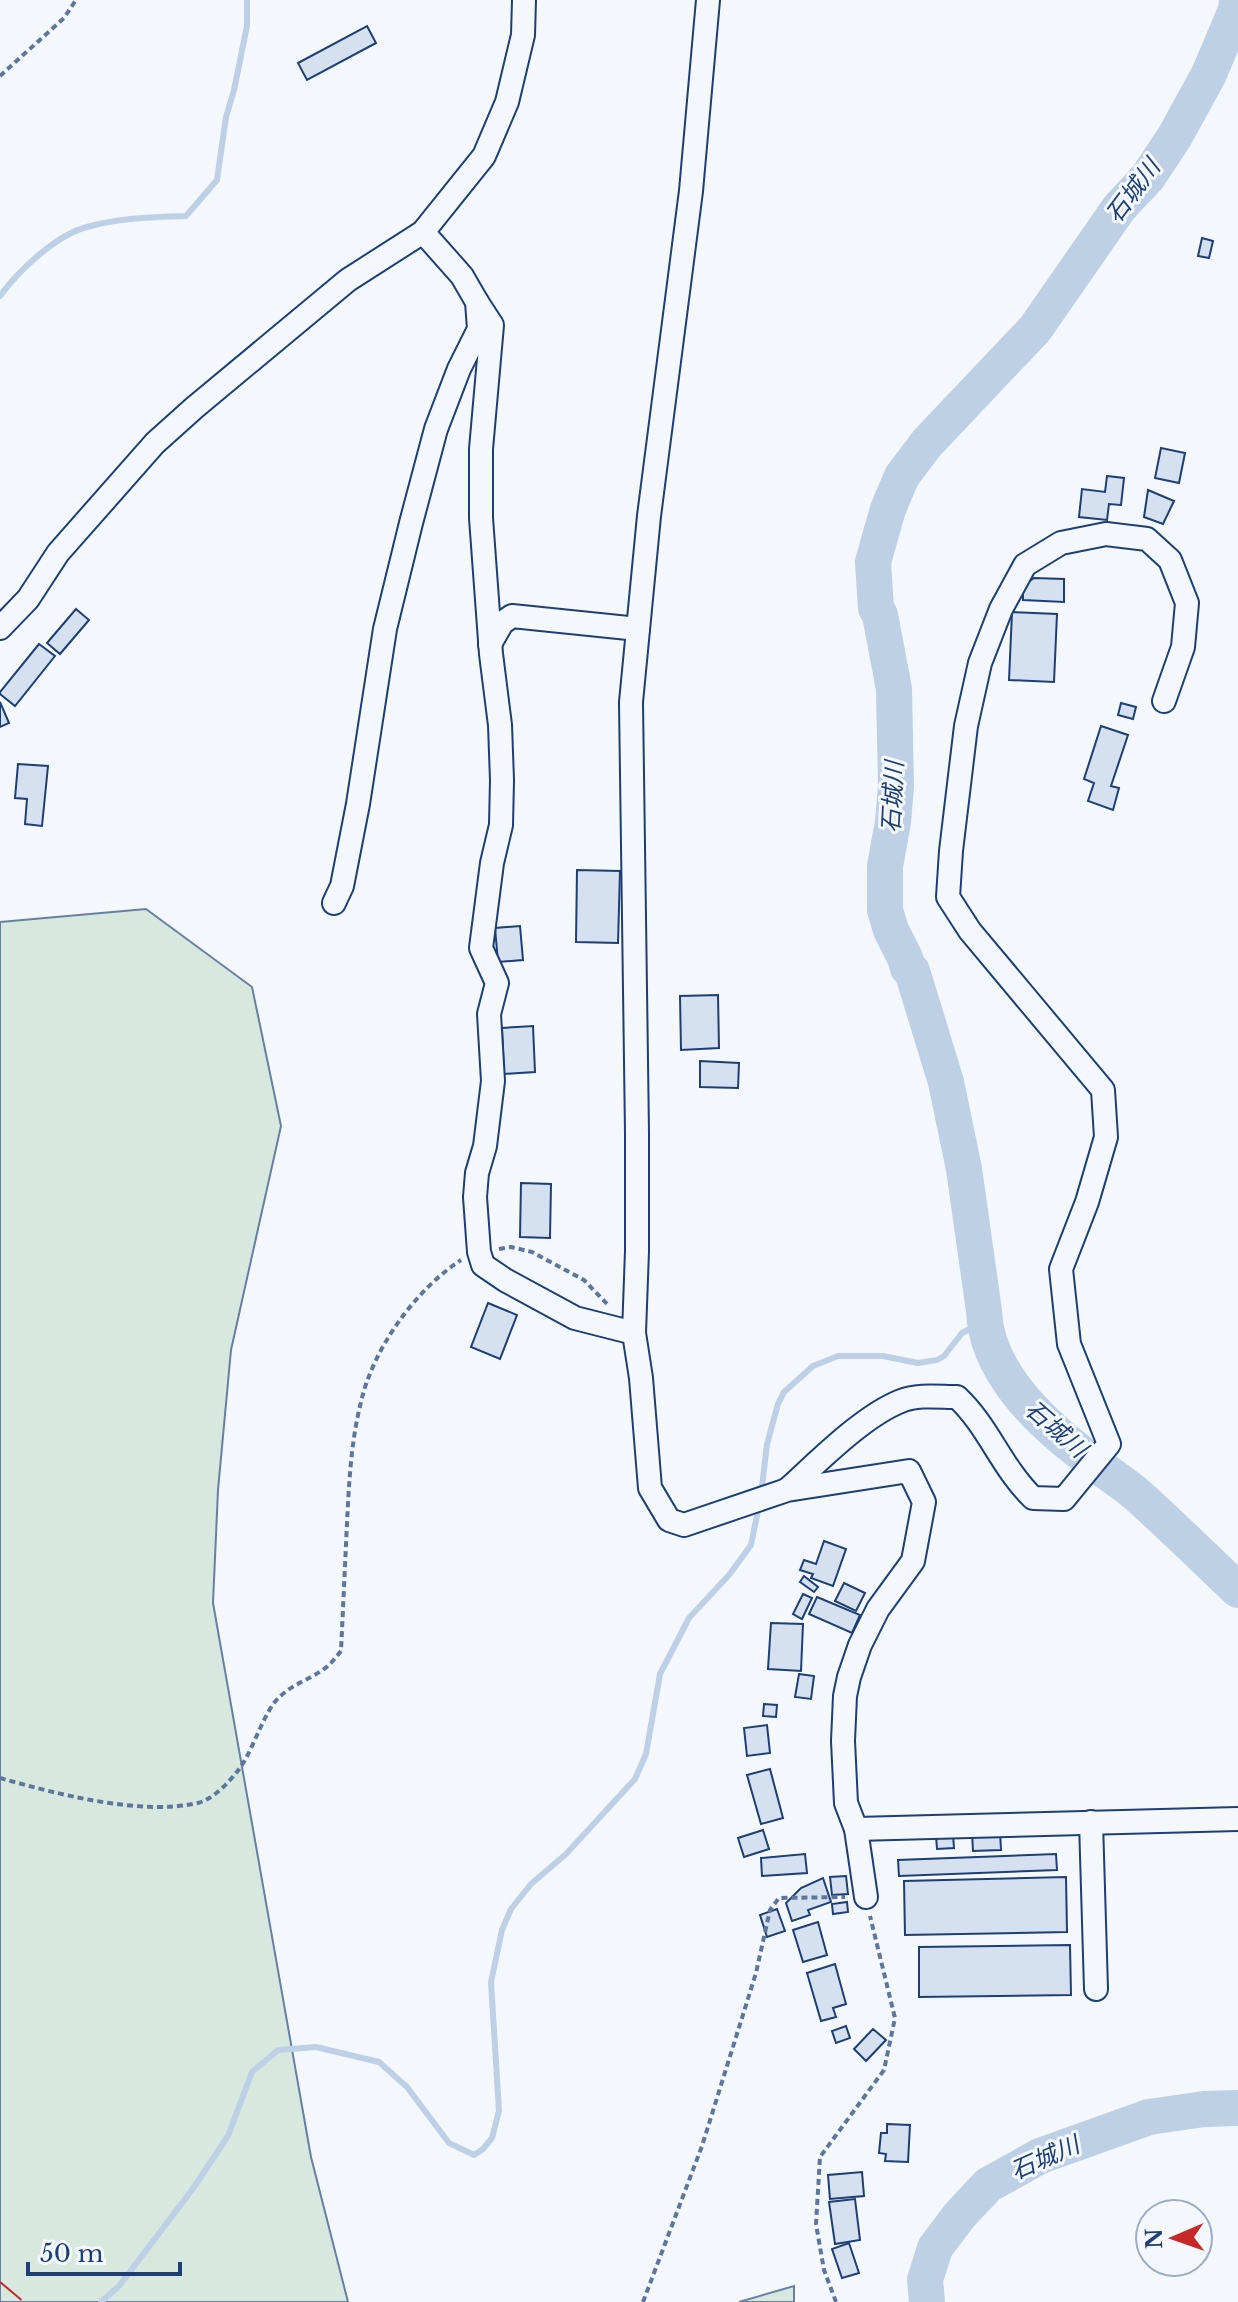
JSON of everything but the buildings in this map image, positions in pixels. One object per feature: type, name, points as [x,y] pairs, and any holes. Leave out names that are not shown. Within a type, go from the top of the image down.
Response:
[{"type":"street","points":[[0,628],[28,599],[58,553],[165,434],[348,280],[423,232],[484,156],[507,102],[523,35],[524,0]]},
{"type":"street","points":[[708,0],[691,191],[649,516],[631,702],[637,1162],[634,1333],[650,1488],[669,1520],[684,1525],[787,1490],[909,1471],[924,1502],[913,1561],[878,1609],[860,1645],[845,1696],[843,1757],[846,1803],[856,1829],[866,1897]]},
{"type":"street","points":[[423,232],[462,276],[492,325],[481,449],[481,518],[490,644],[500,725],[501,825],[492,863],[481,948],[497,983],[489,1014],[493,1081],[475,1197],[479,1252],[483,1265],[555,1308],[575,1318],[634,1333]]},
{"type":"street","points":[[334,903],[342,886],[358,804],[385,629],[436,429],[459,369],[479,329],[477,302]]},
{"type":"street","points":[[787,1490],[860,1425],[902,1400],[930,1396],[957,1397],[973,1412],[1016,1482],[1033,1498],[1064,1499],[1109,1444],[1069,1344],[1061,1269],[1087,1202],[1106,1137],[1103,1090],[970,931],[948,897],[951,851],[966,726],[980,663],[1001,609],[1025,565],[1061,543],[1106,534],[1147,539],[1170,560],[1187,603],[1183,647],[1164,701]]},
{"type":"street","points":[[490,644],[502,623],[512,616],[638,629]]},
{"type":"street","points":[[856,1829],[1238,1819]]},
{"type":"street","points":[[1091,1822],[1096,1989]]},
{"type":"path","points":[[0,76],[64,18],[76,0]]},
{"type":"path","points":[[0,1778],[76,1798],[148,1807],[201,1802],[221,1789],[240,1769],[258,1729],[275,1702],[296,1683],[327,1666],[341,1651],[349,1483],[361,1399],[386,1338],[411,1305],[450,1267],[473,1253],[511,1247],[532,1252],[584,1280],[634,1333]]},
{"type":"path","points":[[643,2302],[706,2132],[756,1973],[770,1910],[779,1898],[866,1897],[895,2018],[884,2070],[820,2157],[816,2224],[824,2270],[836,2302]]},
{"type":"shaded area","points":[[146,909],[252,987],[281,1126],[231,1350],[218,1490],[213,1603],[311,2157],[348,2302],[0,2302],[0,922]]},
{"type":"shaded area","points":[[794,2286],[794,2302],[739,2302]]},
{"type":"waterway","points":[[0,296],[27,265],[75,231],[111,222],[186,216],[217,180],[226,117],[247,26],[247,0]]},
{"type":"waterway","name":"石城川","points":[[1237,0],[1236,10],[1209,74],[1148,177],[1119,208],[1035,329],[927,443],[902,476],[888,509],[873,562],[876,608],[894,689],[896,786],[885,866],[885,910],[891,930],[912,971],[946,1082],[964,1169],[987,1333],[994,1353],[1017,1391],[1048,1425],[1135,1493],[1238,1590]]},
{"type":"waterway","points":[[761,1495],[767,1444],[778,1404],[784,1392],[813,1366],[838,1356],[883,1356],[918,1363],[937,1360],[944,1356],[962,1333],[985,1321]]},
{"type":"waterway","points":[[101,2302],[119,2286],[192,2190],[228,2136],[252,2072],[278,2050],[316,2047],[379,2062],[407,2087],[449,2143],[474,2155],[483,2149],[492,2138],[499,2111],[491,1982],[502,1930],[511,1909],[531,1884],[566,1854],[635,1779],[646,1754],[660,1674],[689,1618],[729,1575],[751,1545],[759,1506]]},
{"type":"waterway","name":"石城川","points":[[927,2302],[925,2280],[935,2248],[988,2185],[1040,2156],[1149,2117],[1204,2109],[1238,2108]]},
{"type":"power","points":[[0,2282],[24,2302]]}]
